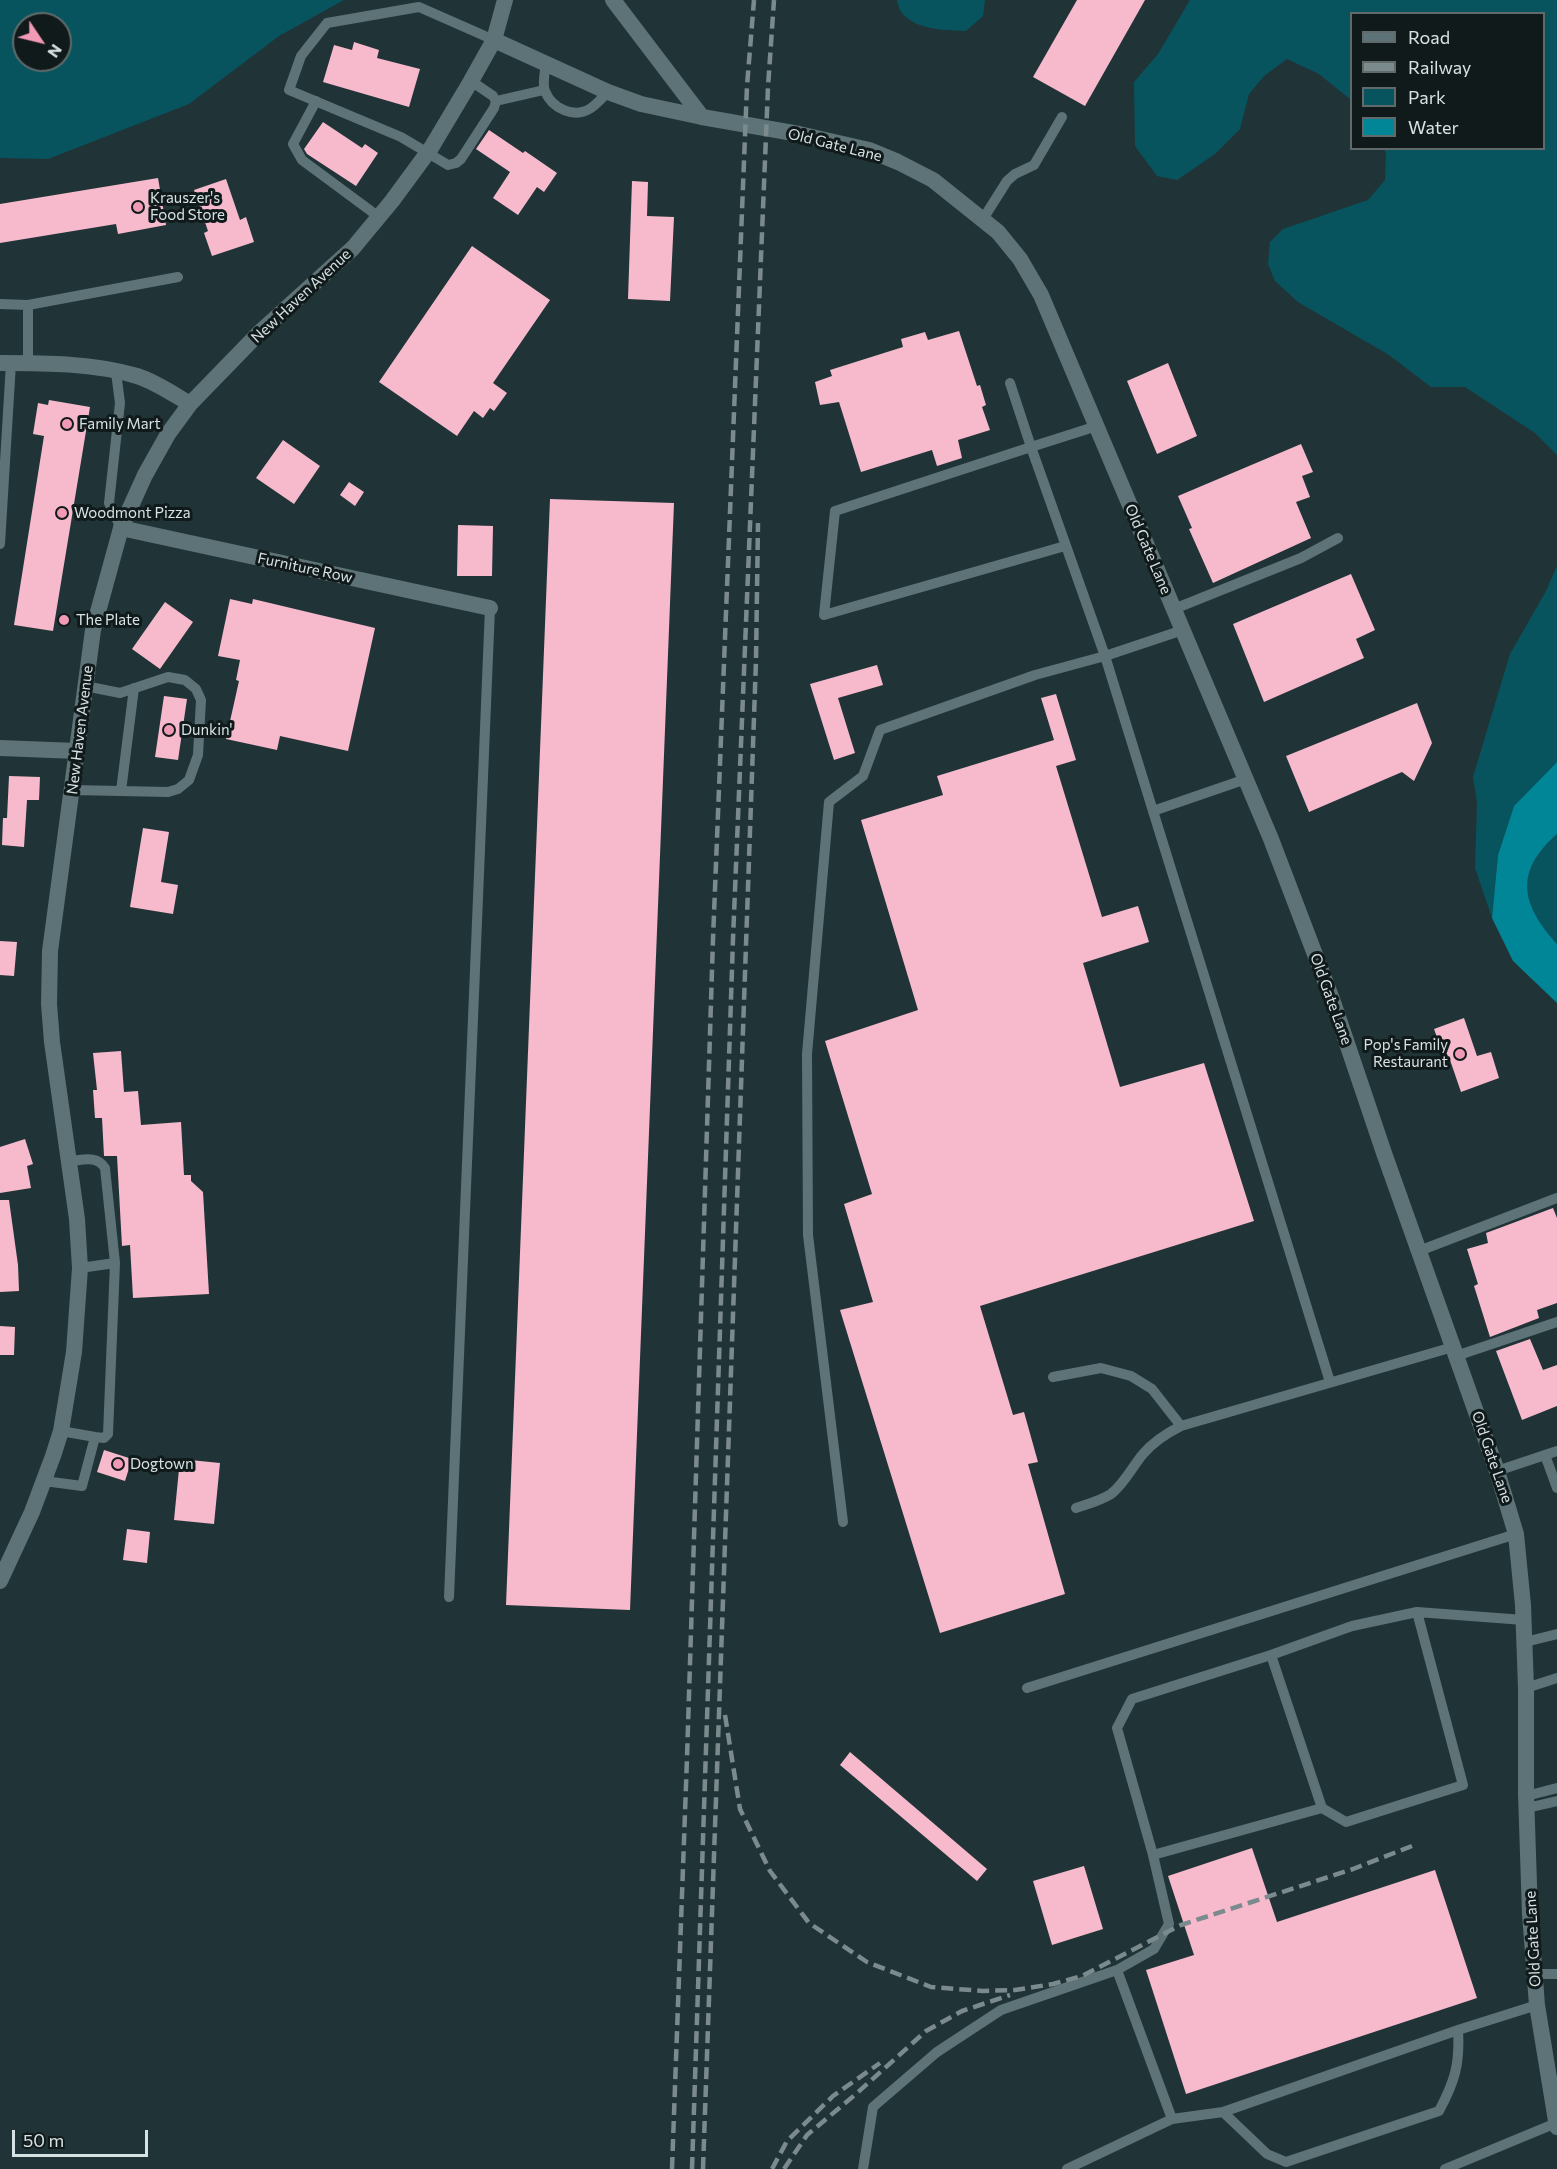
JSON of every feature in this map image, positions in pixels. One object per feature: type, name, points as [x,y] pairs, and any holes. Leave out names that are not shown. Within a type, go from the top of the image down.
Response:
[{"type":"main road","name":"New Haven Avenue","points":[[0,1581],[32,1512],[61,1431],[74,1352],[80,1268],[70,1161],[54,1063],[49,1004],[50,951],[93,630],[121,528],[145,475],[168,434],[190,404],[258,334],[353,248],[428,152],[494,40],[505,0]]},
{"type":"main road","points":[[614,0],[702,117]]},
{"type":"main road","name":"Old Gate Lane","points":[[494,40],[608,92],[641,104],[799,134],[869,150],[898,162],[933,180],[998,232],[1020,260],[1041,295],[1271,839],[1332,999],[1497,1471],[1516,1534],[1525,1642],[1527,1802],[1537,2005],[1556,2117]]},
{"type":"main road","points":[[13,363],[79,366],[137,376],[155,383],[190,404]]},
{"type":"main road","name":"Furniture Row","points":[[121,528],[490,608]]},
{"type":"main road","points":[[0,748],[77,751]]},
{"type":"lane","points":[[494,40],[419,7],[327,23],[301,56],[289,90],[401,137],[448,165],[461,159],[496,101]]},
{"type":"lane","points":[[546,63],[544,90],[553,104],[565,111],[580,113],[591,108],[608,92]]},
{"type":"lane","points":[[471,81],[493,96],[496,101]]},
{"type":"lane","points":[[496,101],[544,90]]},
{"type":"lane","points":[[316,101],[293,144],[302,160],[379,217]]},
{"type":"lane","points":[[983,219],[1007,181],[1015,174],[1034,165],[1062,117]]},
{"type":"lane","points":[[0,304],[28,305],[178,277]]},
{"type":"lane","points":[[0,544],[13,363],[28,305]]},
{"type":"lane","points":[[116,372],[120,403],[109,503],[121,528]]},
{"type":"lane","points":[[1010,383],[1065,546],[1106,656],[1330,1382]]},
{"type":"lane","points":[[1065,546],[824,615],[835,511],[1097,426]]},
{"type":"lane","points":[[1174,609],[1300,558],[1338,538]]},
{"type":"lane","points":[[449,1597],[490,608]]},
{"type":"lane","points":[[843,1522],[808,1235],[807,1054],[830,802],[863,776],[880,730],[1035,675],[1106,656],[1183,630]]},
{"type":"lane","points":[[72,790],[168,792],[178,789],[189,780],[198,755],[201,700],[196,689],[185,680],[168,677],[120,693],[85,686]]},
{"type":"lane","points":[[121,791],[134,688]]},
{"type":"lane","points":[[1153,811],[1246,779]]},
{"type":"lane","points":[[61,1431],[104,1438],[108,1434],[115,1263],[105,1168],[102,1162],[95,1159],[70,1161]]},
{"type":"lane","points":[[1419,1251],[1557,1198]]},
{"type":"lane","points":[[80,1268],[115,1263]]},
{"type":"lane","points":[[1076,1508],[1111,1494],[1132,1471],[1144,1453],[1164,1434],[1181,1426],[1330,1382],[1455,1351],[1557,1322]]},
{"type":"lane","points":[[1053,1377],[1101,1368],[1131,1376],[1152,1389],[1181,1426]]},
{"type":"lane","points":[[44,1481],[82,1486],[95,1437]]},
{"type":"lane","points":[[1497,1471],[1557,1450]]},
{"type":"lane","points":[[1545,1455],[1557,1488]]},
{"type":"lane","points":[[1027,1688],[1516,1534]]},
{"type":"lane","points":[[863,2169],[873,2107],[936,2052],[1001,2010],[1117,1970],[1154,1949],[1169,1924],[1153,1855],[1117,1728],[1132,1699],[1271,1655],[1352,1626],[1417,1612],[1524,1620]]},
{"type":"lane","points":[[1271,1655],[1322,1808],[1346,1822],[1463,1785],[1417,1612]]},
{"type":"lane","points":[[1525,1642],[1557,1634]]},
{"type":"lane","points":[[1526,1688],[1557,1678]]},
{"type":"lane","points":[[1527,1802],[1557,1788]]},
{"type":"lane","points":[[1527,1802],[1557,1801]]},
{"type":"lane","points":[[1153,1855],[1322,1808]]},
{"type":"lane","points":[[1117,1970],[1173,2120]]},
{"type":"lane","points":[[1535,1974],[1557,1974]]},
{"type":"lane","points":[[1067,2169],[1173,2120],[1223,2112],[1458,2030],[1537,2005]]},
{"type":"lane","points":[[1223,2112],[1237,2128],[1267,2154],[1286,2162],[1439,2111],[1454,2082],[1459,2051],[1458,2030]]},
{"type":"lane","points":[[1445,2169],[1556,2117]]},
{"type":"green space","points":[[0,0],[344,0],[279,36],[189,104],[48,159],[0,158]]},
{"type":"green space","points":[[897,0],[985,0],[983,16],[966,31],[935,29],[915,23],[900,10]]},
{"type":"green space","points":[[1190,0],[1557,0],[1557,455],[1535,433],[1465,387],[1431,387],[1389,355],[1298,302],[1275,281],[1268,264],[1270,242],[1283,229],[1368,200],[1385,180],[1384,150],[1545,150],[1545,12],[1350,12],[1350,99],[1319,74],[1287,59],[1264,76],[1249,94],[1240,129],[1215,154],[1177,180],[1157,176],[1135,146],[1134,82],[1158,54]]},
{"type":"green space","points":[[1557,566],[1557,762],[1514,806],[1498,855],[1492,918],[1475,868],[1477,802],[1473,777],[1510,654],[1546,591]]},
{"type":"green space","points":[[1557,834],[1557,944],[1536,915],[1527,888],[1534,862],[1543,848]]},
{"type":"water","points":[[1557,762],[1557,834],[1543,848],[1534,862],[1527,888],[1536,915],[1557,944],[1557,1003],[1513,961],[1492,918],[1498,855],[1514,806]]},
{"type":"building","points":[[1077,0],[1145,0],[1085,106],[1033,77]]},
{"type":"building","points":[[354,42],[379,50],[377,58],[420,69],[409,107],[323,82],[334,45],[352,50]]},
{"type":"building","points":[[323,122],[362,148],[365,144],[378,153],[356,186],[307,154],[304,149]]},
{"type":"building","points":[[489,130],[557,173],[544,192],[537,187],[518,215],[493,198],[510,172],[476,149]]},
{"type":"building","points":[[158,178],[166,225],[118,234],[116,224],[0,243],[0,204]]},
{"type":"building","points":[[226,179],[240,220],[246,217],[254,242],[212,256],[204,233],[208,231],[194,190]]},
{"type":"building","points":[[632,181],[648,182],[647,216],[674,217],[670,301],[628,299]]},
{"type":"building","points":[[472,246],[550,300],[493,383],[507,393],[494,411],[490,408],[483,418],[474,411],[457,436],[379,382]]},
{"type":"building","points":[[959,331],[977,386],[980,385],[986,405],[982,407],[990,430],[958,440],[962,458],[937,466],[932,450],[861,472],[839,402],[820,405],[815,382],[832,376],[830,370],[903,347],[901,339],[925,332],[928,340]]},
{"type":"building","points":[[1168,363],[1197,436],[1157,454],[1127,381]]},
{"type":"building","points":[[49,400],[90,407],[53,631],[14,625],[44,436],[33,434],[38,403],[48,405]]},
{"type":"building","points":[[283,440],[320,466],[294,504],[256,478]]},
{"type":"building","points":[[1301,444],[1313,472],[1302,476],[1310,497],[1296,502],[1311,538],[1213,583],[1189,529],[1192,528],[1178,496]]},
{"type":"building","points":[[349,482],[364,492],[355,506],[340,495]]},
{"type":"building","points":[[550,499],[674,503],[630,1610],[506,1605]]},
{"type":"building","points":[[458,525],[493,526],[492,576],[457,576]]},
{"type":"building","points":[[1351,574],[1375,630],[1356,639],[1364,658],[1264,702],[1233,624]]},
{"type":"building","points":[[230,599],[252,604],[253,599],[375,628],[348,751],[280,736],[277,750],[226,739],[239,681],[236,680],[240,660],[218,656]]},
{"type":"building","points":[[165,602],[193,622],[160,669],[132,649]]},
{"type":"building","points":[[877,665],[883,685],[838,698],[855,753],[834,760],[810,684]]},
{"type":"building","points":[[1056,694],[1076,760],[1056,766],[1102,917],[1138,906],[1149,942],[1083,963],[1120,1087],[1204,1063],[1254,1221],[980,1306],[1013,1415],[1024,1412],[1038,1462],[1028,1464],[1065,1594],[940,1633],[840,1310],[873,1302],[844,1204],[872,1194],[825,1041],[918,1010],[861,820],[943,795],[937,776],[1054,740],[1041,698]]},
{"type":"building","points":[[164,696],[187,699],[178,760],[155,757]]},
{"type":"building","points":[[1417,703],[1432,743],[1414,781],[1402,772],[1309,812],[1286,756]]},
{"type":"building","points":[[9,776],[40,777],[39,800],[27,800],[24,847],[2,845],[3,818],[7,818]]},
{"type":"building","points":[[143,828],[169,832],[161,882],[178,885],[173,914],[130,907]]},
{"type":"building","points":[[0,941],[17,942],[14,976],[0,975]]},
{"type":"building","name":"Pop's Family Restaurant","points":[[1464,1018],[1477,1056],[1491,1052],[1499,1078],[1461,1092],[1450,1060],[1446,1062],[1434,1029]]},
{"type":"building","points":[[121,1051],[124,1092],[138,1091],[141,1125],[181,1122],[184,1175],[191,1175],[191,1181],[203,1192],[209,1294],[133,1298],[130,1245],[122,1246],[117,1156],[104,1156],[102,1118],[95,1118],[93,1090],[97,1090],[93,1053]]},
{"type":"building","points":[[25,1139],[33,1164],[27,1166],[31,1188],[0,1193],[0,1147]]},
{"type":"building","points":[[0,1200],[9,1200],[18,1265],[19,1291],[0,1292]]},
{"type":"building","points":[[1553,1208],[1557,1218],[1557,1303],[1537,1310],[1539,1318],[1490,1337],[1474,1286],[1478,1284],[1467,1249],[1488,1243],[1486,1233]]},
{"type":"building","points":[[0,1326],[15,1327],[14,1355],[0,1355]]},
{"type":"building","points":[[1530,1339],[1543,1370],[1557,1365],[1557,1406],[1522,1420],[1496,1351]]},
{"type":"building","name":"Dogtown","points":[[104,1450],[132,1459],[125,1481],[97,1472]]},
{"type":"building","points":[[180,1459],[220,1463],[214,1524],[174,1520]]},
{"type":"building","points":[[127,1529],[150,1532],[147,1563],[123,1560]]},
{"type":"building","points":[[850,1752],[987,1869],[977,1881],[840,1765]]},
{"type":"building","points":[[1252,1848],[1277,1922],[1435,1870],[1477,1998],[1186,2094],[1146,1970],[1194,1955],[1168,1876]]},
{"type":"building","points":[[1084,1866],[1103,1929],[1052,1945],[1033,1881]]},
{"type":"railway","points":[[672,2169],[713,939],[747,86],[754,0]]},
{"type":"railway","points":[[692,2169],[733,939],[768,87],[774,0]]},
{"type":"railway","points":[[703,2169],[756,660],[758,523]]},
{"type":"railway","points":[[725,1715],[740,1809],[770,1871],[809,1923],[867,1962],[931,1987],[983,1991],[1015,1990],[1053,1984],[1082,1976],[1181,1925],[1353,1869],[1412,1846]]},
{"type":"railway","points":[[784,2169],[807,2135],[926,2031],[962,2011],[1010,1995]]},
{"type":"railway","points":[[772,2169],[787,2141],[833,2096],[880,2063]]},
{"type":"place","name":"Krauszer's Food Store","points":[[138,207]]},
{"type":"place","name":"Family Mart","points":[[67,424]]},
{"type":"place","name":"Woodmont Pizza","points":[[62,513]]},
{"type":"place","name":"The Plate","points":[[64,620]]},
{"type":"place","name":"Dunkin'","points":[[169,730]]},
{"type":"place","name":"Pop's Family Restaurant","points":[[1460,1054]]},
{"type":"place","name":"Dogtown","points":[[118,1464]]}]
